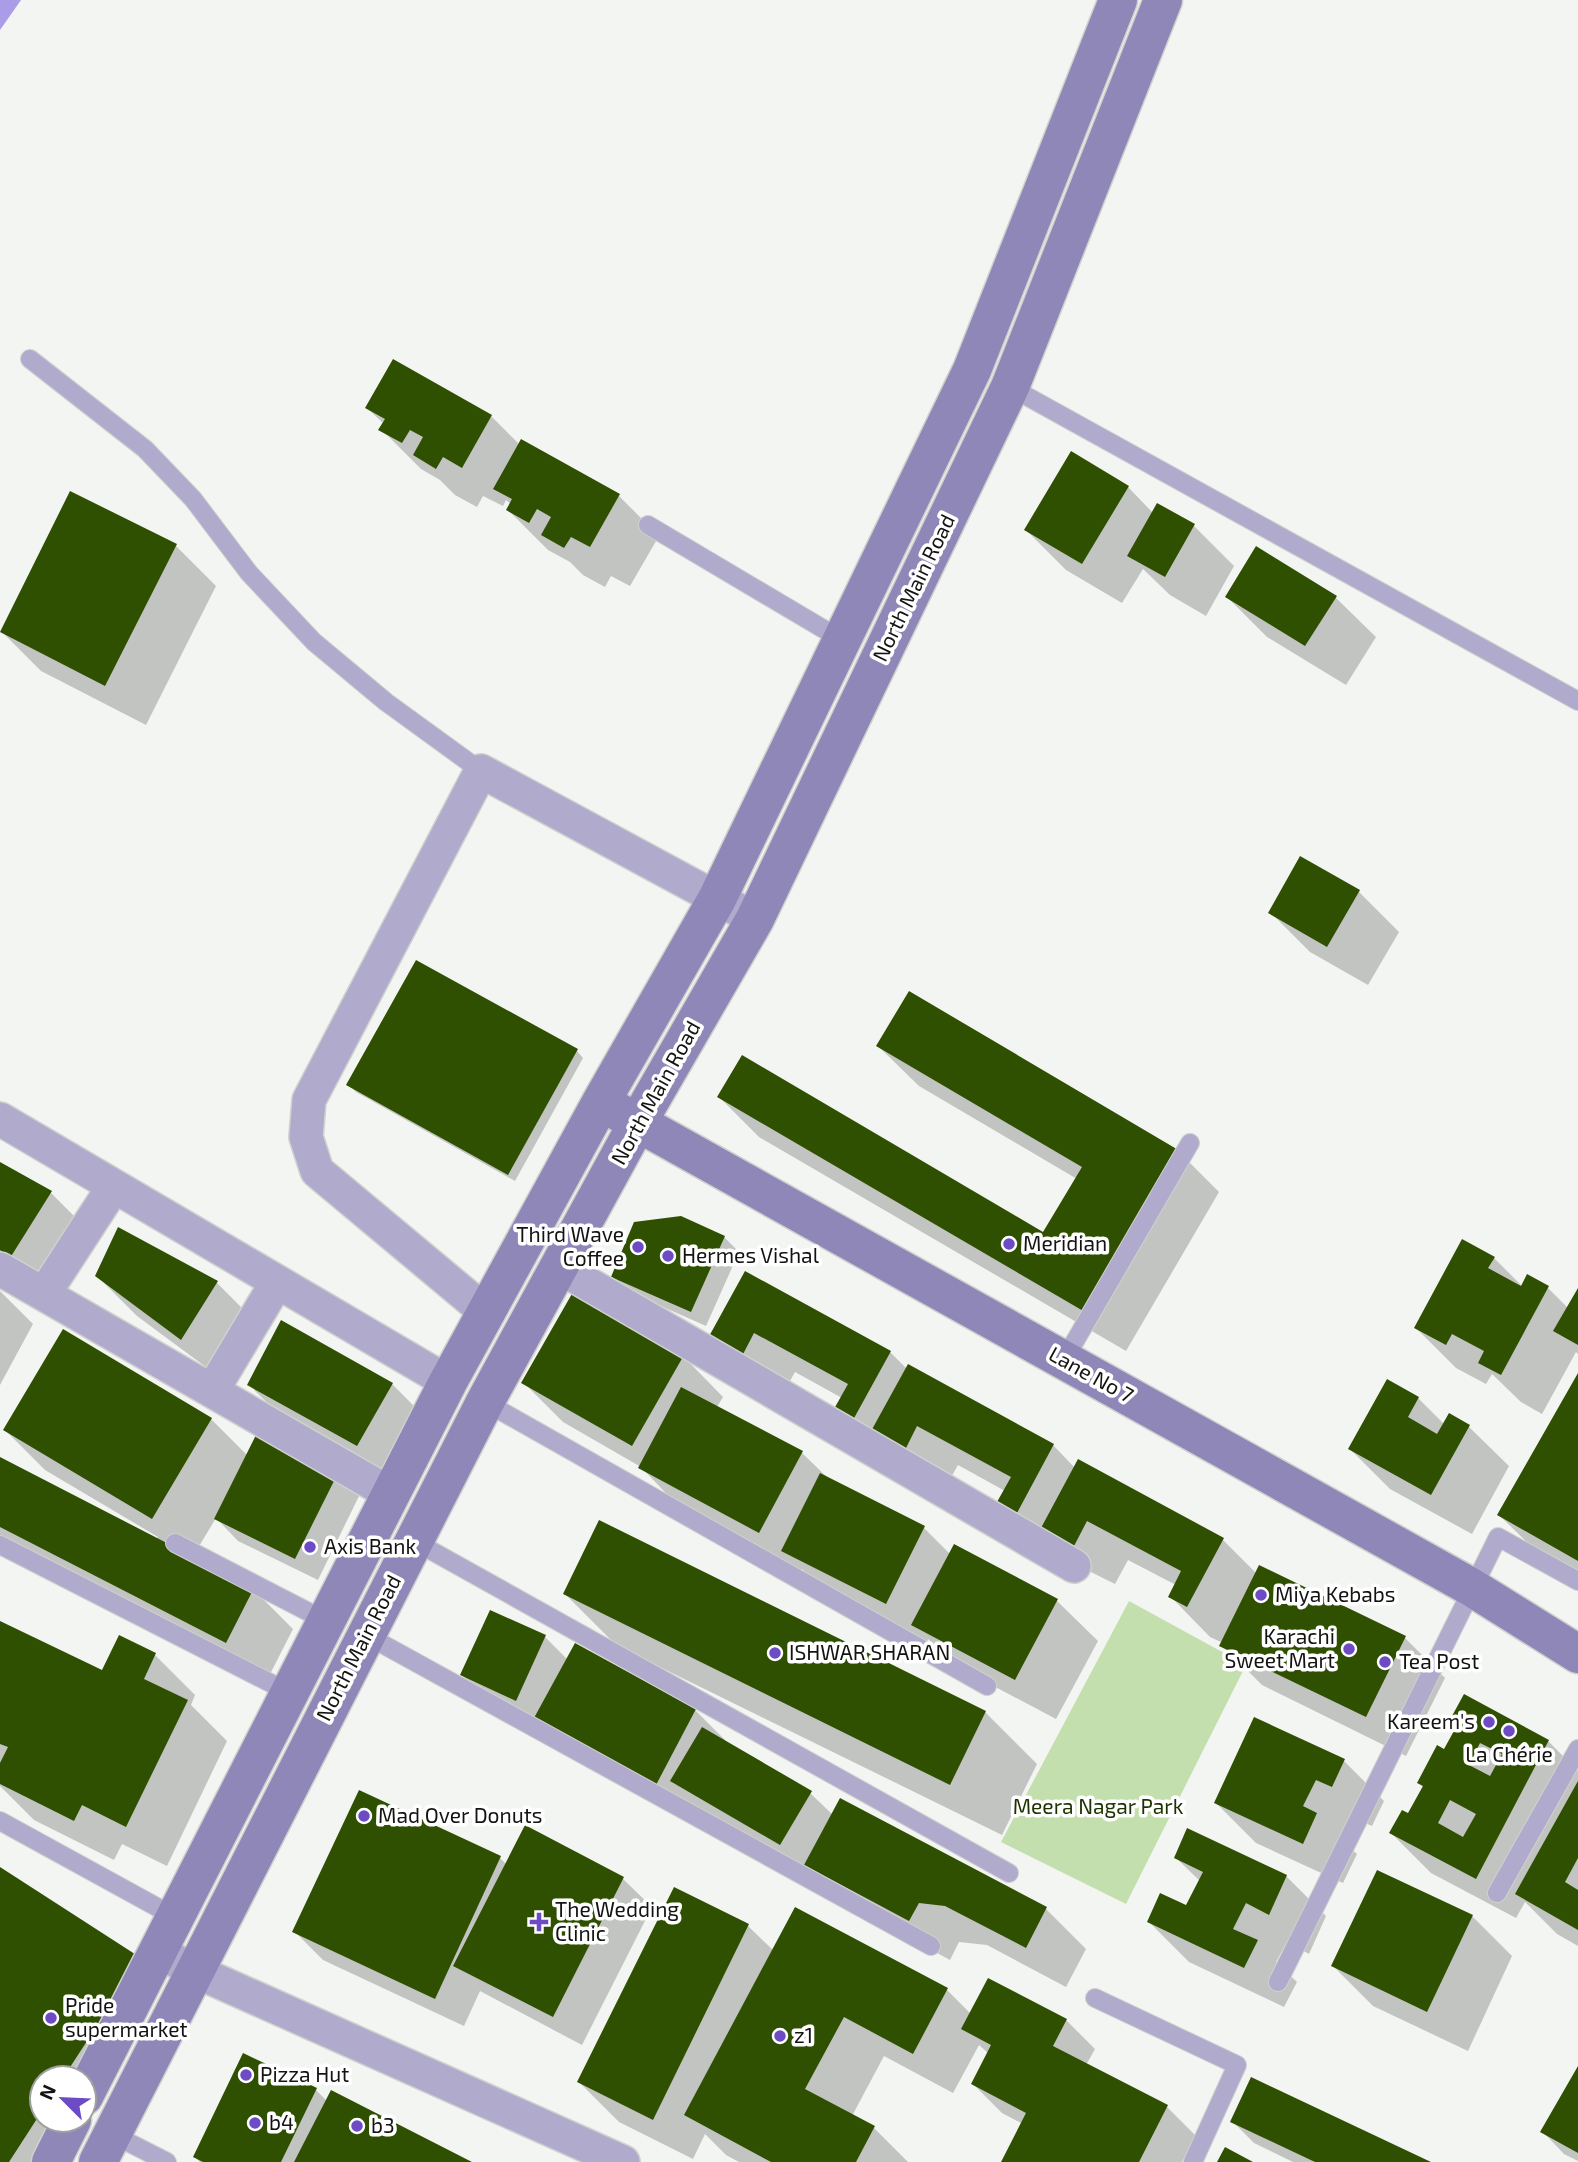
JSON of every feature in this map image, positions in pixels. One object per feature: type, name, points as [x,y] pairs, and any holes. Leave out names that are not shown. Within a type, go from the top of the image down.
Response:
[{"type":"main road","name":"North Main Road","points":[[98,2068],[448,1382],[601,1102],[718,899],[972,370],[1118,0]]},
{"type":"main road","name":"North Main Road","points":[[105,2148],[485,1402],[638,1122],[755,919],[1010,387],[1163,0]]},
{"type":"main road","name":"Lane No 7","points":[[601,1102],[1471,1587],[1578,1654]]},
{"type":"main road","points":[[51,2162],[65,2134]]},
{"type":"street","points":[[486,1313],[317,1171],[306,1137],[309,1100],[481,771],[755,919]]},
{"type":"street","points":[[0,1119],[448,1382]]},
{"type":"street","points":[[44,1294],[114,1186]]},
{"type":"street","points":[[559,1267],[1074,1566]]},
{"type":"street","points":[[0,1269],[391,1494]]},
{"type":"street","points":[[212,1391],[277,1282]]},
{"type":"street","points":[[157,1951],[623,2162]]},
{"type":"lane","points":[[30,359],[145,449],[193,499],[250,573],[314,642],[386,702],[481,771]]},
{"type":"lane","points":[[1010,387],[1578,701]]},
{"type":"lane","points":[[648,525],[842,640]]},
{"type":"lane","points":[[1064,1360],[1190,1143]]},
{"type":"lane","points":[[485,1402],[987,1686]]},
{"type":"lane","points":[[1278,1982],[1498,1537],[1578,1581]]},
{"type":"lane","points":[[414,1541],[1009,1873]]},
{"type":"lane","points":[[176,1543],[326,1620]]},
{"type":"lane","points":[[0,1545],[290,1693]]},
{"type":"lane","points":[[366,1635],[931,1946]]},
{"type":"lane","points":[[1497,1893],[1578,1749]]},
{"type":"lane","points":[[0,1821],[175,1917]]},
{"type":"lane","points":[[1095,1998],[1237,2065],[1193,2162]]},
{"type":"lane","points":[[105,2148],[167,2162]]},
{"type":"green space","name":"Meera Nagar Park","points":[[1129,1601],[1246,1665],[1126,1904],[1001,1842]]},
{"type":"shaded area","points":[[0,0],[21,0],[0,30]]},
{"type":"building","points":[[393,359],[492,415],[462,468],[443,457],[436,469],[413,455],[423,437],[410,430],[402,443],[378,430],[385,419],[365,408]]},
{"type":"building","points":[[521,439],[620,494],[590,547],[571,537],[564,548],[541,535],[551,517],[537,509],[529,523],[506,510],[512,499],[493,489]]},
{"type":"building","points":[[1071,451],[1129,486],[1082,564],[1024,530]]},
{"type":"building","points":[[70,491],[177,544],[105,686],[0,632]]},
{"type":"building","points":[[1157,503],[1195,524],[1165,577],[1127,556]]},
{"type":"building","points":[[1256,546],[1337,596],[1305,646],[1225,597]]},
{"type":"building","points":[[1300,856],[1360,890],[1327,947],[1268,913]]},
{"type":"building","points":[[416,960],[578,1049],[508,1175],[346,1085]]},
{"type":"building","points":[[909,991],[1180,1151],[1085,1312],[717,1097],[742,1055],[1043,1232],[1082,1167],[876,1046]]},
{"type":"building","points":[[0,1162],[52,1191],[10,1258],[0,1250]]},
{"type":"building","name":"Hermes Vishal","points":[[681,1216],[725,1236],[691,1312],[611,1277],[634,1222]]},
{"type":"building","points":[[118,1227],[218,1281],[181,1340],[95,1276]]},
{"type":"building","points":[[1462,1239],[1495,1257],[1488,1268],[1521,1286],[1527,1274],[1549,1286],[1501,1375],[1478,1363],[1484,1351],[1452,1334],[1446,1345],[1414,1328]]},
{"type":"building","points":[[745,1271],[891,1351],[853,1420],[834,1409],[848,1384],[754,1333],[741,1358],[707,1340]]},
{"type":"building","points":[[1578,1288],[1578,1345],[1553,1331]]},
{"type":"building","points":[[573,1292],[684,1355],[632,1446],[521,1383]]},
{"type":"building","points":[[281,1320],[393,1383],[357,1446],[247,1385]]},
{"type":"building","points":[[63,1329],[212,1418],[152,1519],[3,1430]]},
{"type":"building","points":[[908,1364],[1054,1444],[1017,1513],[997,1502],[1011,1477],[917,1426],[904,1452],[870,1433]]},
{"type":"building","points":[[1578,1373],[1578,1561],[1497,1515]]},
{"type":"building","points":[[1387,1379],[1419,1397],[1408,1417],[1437,1434],[1449,1413],[1470,1425],[1431,1495],[1348,1449]]},
{"type":"building","points":[[681,1387],[803,1451],[759,1533],[638,1468]]},
{"type":"building","points":[[258,1431],[339,1471],[295,1559],[214,1519]]},
{"type":"building","points":[[0,1457],[254,1588],[226,1643],[0,1527]]},
{"type":"building","points":[[1078,1459],[1224,1538],[1187,1607],[1168,1597],[1181,1571],[1087,1521],[1074,1546],[1041,1528]]},
{"type":"building","points":[[820,1473],[925,1526],[886,1604],[781,1551]]},
{"type":"building","name":"ISHWAR SHARAN","points":[[599,1520],[986,1711],[950,1785],[563,1594]]},
{"type":"building","points":[[954,1544],[1058,1599],[1015,1680],[911,1625]]},
{"type":"building","points":[[1259,1565],[1406,1636],[1366,1717],[1219,1646]]},
{"type":"building","points":[[490,1610],[546,1635],[516,1701],[460,1675]]},
{"type":"building","points":[[0,1621],[102,1670],[119,1635],[156,1653],[144,1679],[188,1700],[126,1827],[82,1805],[74,1821],[0,1784],[0,1763],[8,1747],[0,1744]]},
{"type":"building","points":[[575,1643],[696,1709],[656,1785],[534,1718]]},
{"type":"building","points":[[1464,1694],[1549,1740],[1476,1879],[1389,1833],[1402,1810],[1408,1813],[1423,1786],[1417,1783],[1437,1745],[1444,1749],[1460,1720],[1452,1716]],"holes":[[[1480,1743],[1502,1754],[1490,1776],[1469,1765]],[[1450,1800],[1476,1814],[1463,1837],[1438,1823]]]},
{"type":"building","points":[[1254,1717],[1345,1759],[1332,1787],[1316,1780],[1303,1806],[1317,1813],[1303,1844],[1214,1803]]},
{"type":"building","points":[[702,1727],[812,1791],[780,1845],[670,1781]]},
{"type":"building","points":[[1578,1781],[1578,1858],[1565,1882],[1578,1890],[1578,1930],[1515,1894]]},
{"type":"building","points":[[359,1790],[501,1856],[435,1999],[292,1932]]},
{"type":"building","points":[[840,1798],[1047,1907],[1026,1948],[945,1906],[919,1903],[909,1921],[804,1865]]},
{"type":"building","name":"The Wedding Clinic","points":[[525,1825],[624,1877],[553,2017],[453,1966]]},
{"type":"building","points":[[1187,1828],[1287,1875],[1269,1915],[1246,1903],[1233,1929],[1258,1940],[1244,1968],[1147,1922],[1160,1893],[1186,1905],[1203,1872],[1174,1858]]},
{"type":"building","name":"Pride supermarket","points":[[0,1867],[141,1958],[72,2064],[28,2064],[28,2133],[9,2162],[0,2162]]},
{"type":"building","points":[[1377,1870],[1473,1915],[1427,2012],[1331,1966]]},
{"type":"building","points":[[674,1887],[749,1924],[653,2120],[577,2082]]},
{"type":"building","name":"z1","points":[[795,1907],[948,1988],[913,2054],[844,2017],[805,2089],[875,2126],[856,2162],[771,2162],[684,2115]]},
{"type":"building","points":[[988,1978],[1067,2019],[1053,2046],[1168,2105],[1139,2162],[1001,2162],[1026,2113],[971,2084],[991,2045],[961,2029]]},
{"type":"building","name":"b4","points":[[243,2053],[317,2088],[281,2162],[203,2162],[193,2157]]},
{"type":"building","points":[[1578,2066],[1578,2153],[1540,2132]]},
{"type":"building","points":[[1251,2077],[1431,2162],[1315,2162],[1230,2122]]},
{"type":"building","name":"b3","points":[[331,2090],[472,2162],[294,2162]]},
{"type":"building","points":[[1225,2147],[1253,2162],[1217,2162]]},
{"type":"place","name":"Meridian","points":[[1009,1244]]},
{"type":"place","name":"Third Wave Coffee","points":[[638,1247]]},
{"type":"place","name":"Hermes Vishal","points":[[668,1256]]},
{"type":"place","name":"Axis Bank","points":[[310,1547]]},
{"type":"place","name":"Miya Kebabs","points":[[1261,1595]]},
{"type":"place","name":"Karachi Sweet Mart","points":[[1349,1649]]},
{"type":"place","name":"ISHWAR SHARAN","points":[[775,1653]]},
{"type":"place","name":"Tea Post","points":[[1385,1662]]},
{"type":"place","name":"Kareem's","points":[[1489,1722]]},
{"type":"place","name":"La Chérie","points":[[1509,1731]]},
{"type":"place","name":"Mad Over Donuts","points":[[364,1816]]},
{"type":"place","name":"The Wedding Clinic","points":[[539,1922]]},
{"type":"place","name":"Pride supermarket","points":[[51,2018]]},
{"type":"place","name":"z1","points":[[780,2036]]},
{"type":"place","name":"Pizza Hut","points":[[246,2075]]},
{"type":"place","name":"b4","points":[[255,2123]]},
{"type":"place","name":"b3","points":[[357,2126]]}]
